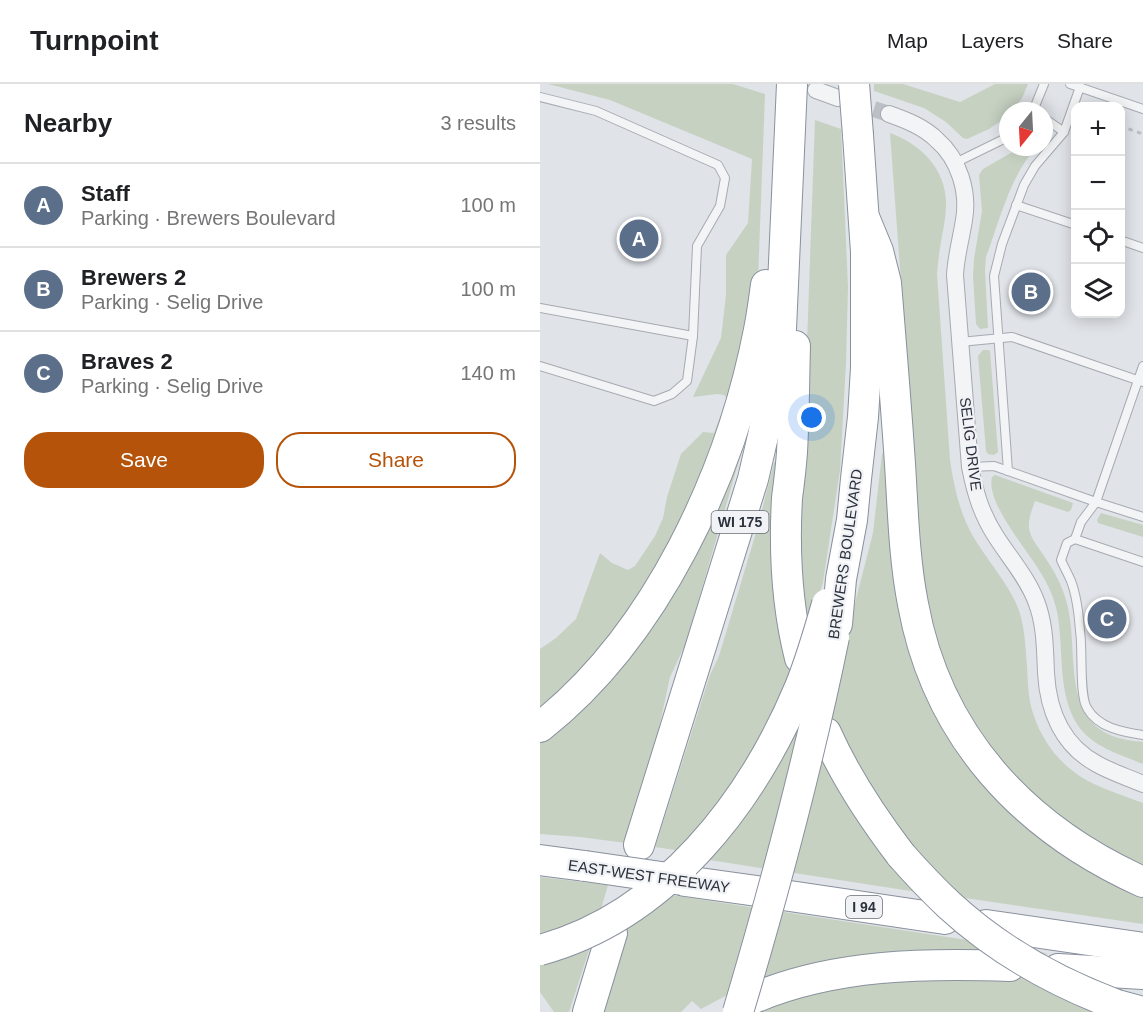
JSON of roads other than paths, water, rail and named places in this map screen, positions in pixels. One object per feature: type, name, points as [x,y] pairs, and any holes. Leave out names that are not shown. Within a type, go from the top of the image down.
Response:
[{"type":"highway","name":"WI 175","points":[[639,845],[753,479],[763,436],[781,329],[790,113],[804,87]]},
{"type":"highway","name":"BREWERS BOULEVARD","points":[[746,1005],[767,912],[797,798],[853,510],[865,378],[867,292],[858,135],[846,91]]},
{"type":"highway","points":[[788,188],[799,250],[792,451],[787,500],[787,562],[792,624],[800,658]]},
{"type":"highway","points":[[540,727],[575,697],[612,656],[650,603],[696,522],[715,477],[748,379],[760,328],[771,249],[788,188]]},
{"type":"highway","points":[[864,217],[878,251],[886,284],[908,575],[918,630],[934,680],[963,735],[1005,788],[1054,831],[1143,882]]},
{"type":"highway","points":[[540,950],[583,935],[627,911],[667,881],[707,838],[749,783],[777,737],[835,602]]},
{"type":"highway","points":[[826,734],[849,781],[881,830],[901,855],[949,905],[993,941],[1051,976],[1093,996],[1130,1009]]},
{"type":"highway","name":"EAST-WEST FREEWAY","points":[[540,860],[945,919]]},
{"type":"highway","points":[[986,925],[1143,948]]},
{"type":"highway","points":[[588,1012],[612,933]]},
{"type":"highway","points":[[746,1005],[786,986],[811,979],[860,971],[948,965],[1010,966]]},
{"type":"highway","points":[[1059,969],[1143,974]]},
{"type":"street","points":[[804,87],[846,91]]},
{"type":"street","name":"SELIG DRIVE","points":[[888,114],[913,124],[938,140],[955,163],[963,183],[964,219],[955,275],[970,467],[975,491],[986,519],[1037,602],[1052,712],[1069,741],[1086,757],[1108,770],[1143,783]]},
{"type":"lane","points":[[1037,102],[1044,84]]},
{"type":"lane","points":[[1070,84],[1143,109]]},
{"type":"lane","points":[[1008,471],[994,276],[1002,244],[1024,185],[1035,166],[1064,132],[1080,87]]},
{"type":"lane","points":[[540,97],[596,111],[718,165],[725,178],[720,206],[697,246],[693,336],[687,381],[672,394],[654,401],[540,366]]},
{"type":"lane","points":[[1053,124],[1064,132]]},
{"type":"lane","points":[[955,163],[999,141]]},
{"type":"lane","points":[[1016,205],[1071,223]]},
{"type":"lane","points":[[1125,242],[1143,248]]},
{"type":"lane","points":[[540,308],[693,336]]},
{"type":"lane","points":[[960,342],[1012,337],[1140,382]]},
{"type":"lane","points":[[1143,366],[1140,382],[1095,502],[1081,522],[1075,539],[1067,543],[1061,560],[1072,583],[1081,632],[1083,695],[1086,707],[1105,725],[1125,733],[1143,735]]},
{"type":"lane","points":[[970,467],[994,466],[1143,517]]},
{"type":"lane","points":[[1075,539],[1143,562]]},
{"type":"tunnel","points":[[851,102],[889,114]]},
{"type":"place","name":"Staff","points":[[639,239]]},
{"type":"place","name":"Brewers 2","points":[[1031,292]]},
{"type":"place","name":"Braves 2","points":[[1107,619]]}]
